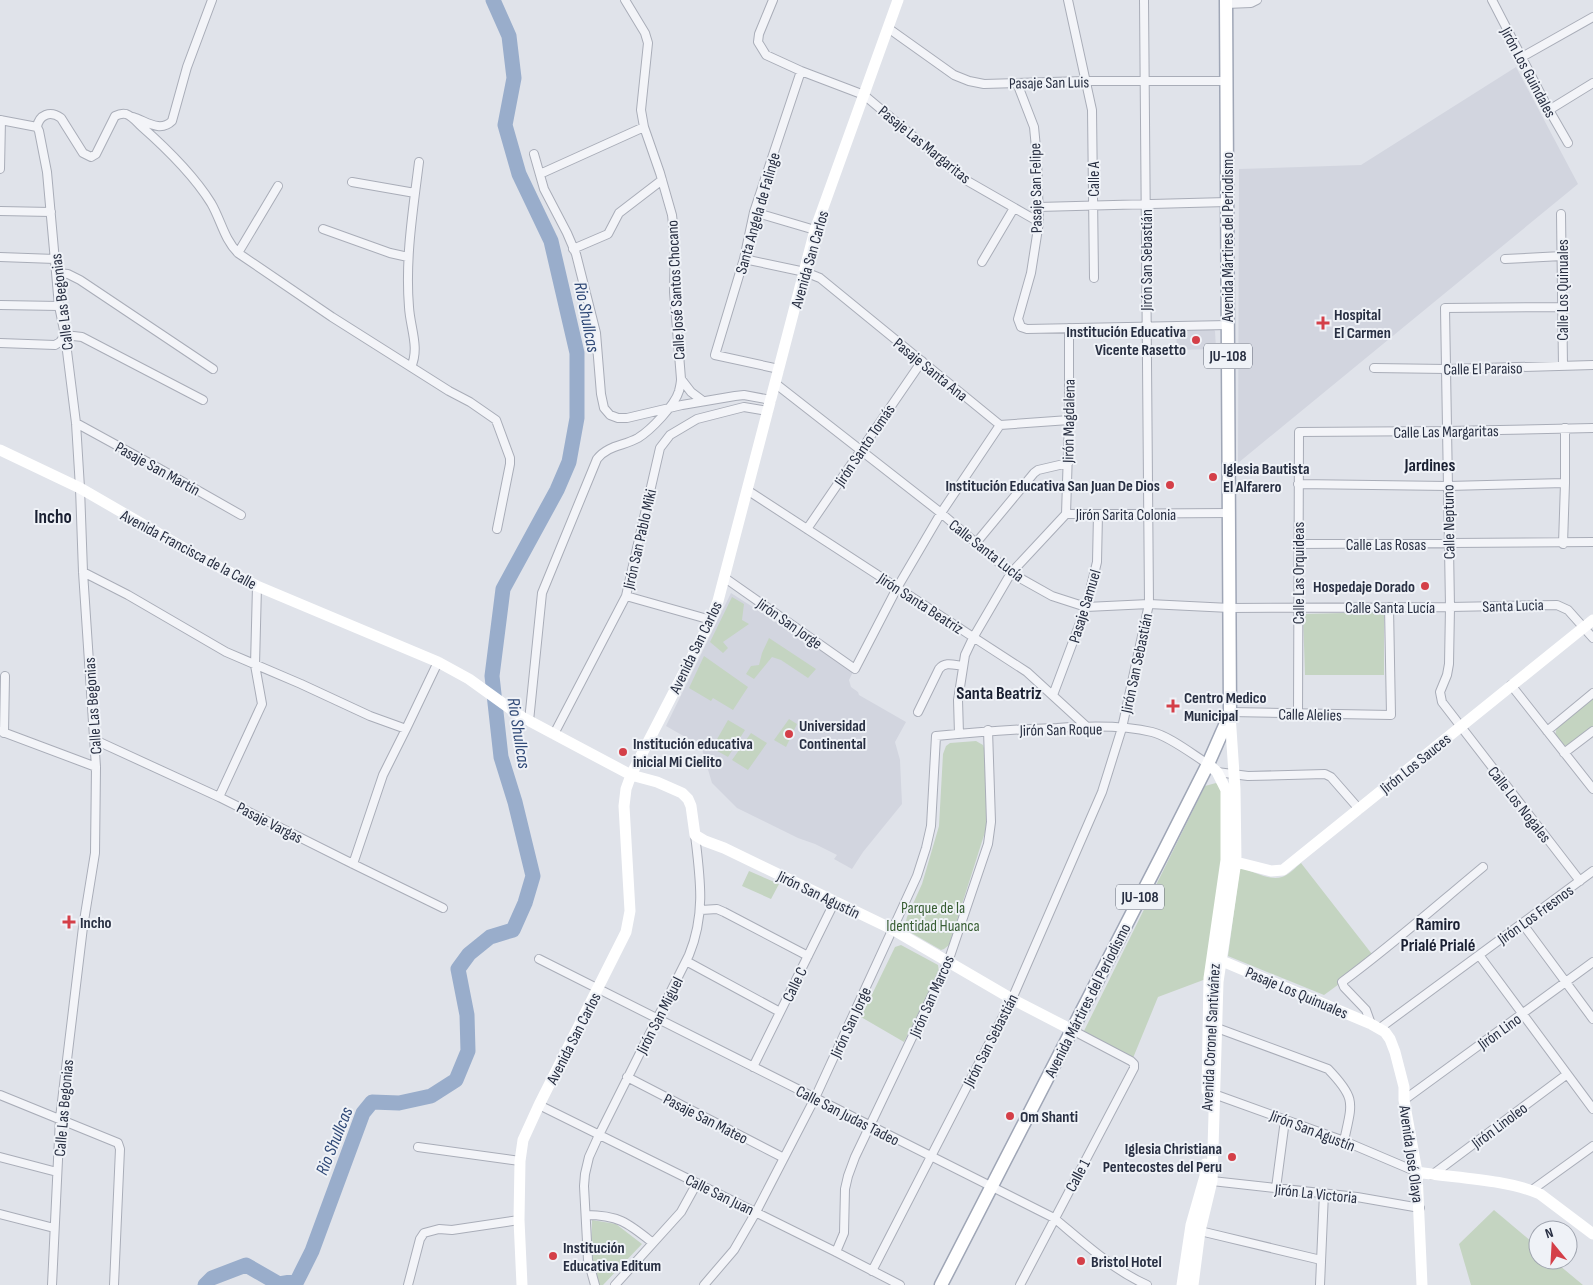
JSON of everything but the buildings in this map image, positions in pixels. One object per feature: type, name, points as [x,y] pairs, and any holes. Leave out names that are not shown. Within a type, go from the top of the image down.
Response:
[{"type":"main road","name":"Avenida Mártires del Periodismo","points":[[941,1285],[1072,1030],[1213,768],[1230,713],[1226,2]]},
{"type":"street","points":[[0,169],[1,120],[37,127],[38,122],[44,116],[56,114],[61,118],[83,153],[91,157],[96,154],[115,116],[120,114],[128,115],[159,126],[164,126],[172,121],[187,67],[212,0]]},
{"type":"street","name":"Calle José Santos Chocano","points":[[625,0],[645,33],[648,43],[641,110],[644,127],[672,216],[675,242],[674,292],[681,379],[691,392],[703,401]]},
{"type":"street","name":"Pasaje Las Margaritas","points":[[772,0],[762,24],[758,42],[766,55],[801,71],[864,95],[964,179],[1039,222]]},
{"type":"street","name":"Avenida San Carlos","points":[[522,1285],[519,1220],[520,1161],[523,1140],[626,932],[630,911],[624,806],[626,789],[631,775],[718,601],[815,230],[898,0]]},
{"type":"street","name":"Calle A","points":[[1068,0],[1092,110],[1094,278]]},
{"type":"street","name":"Jirón San Sebastián","points":[[872,1271],[1012,999],[1102,792],[1122,728],[1149,604],[1144,0]]},
{"type":"street","points":[[1226,2],[1251,3],[1257,0]]},
{"type":"street","name":"Jirón Los Guindales","points":[[1492,0],[1568,143]]},
{"type":"street","points":[[1522,58],[1593,17]]},
{"type":"street","name":"Pasaje San Luis","points":[[888,28],[954,75],[984,84],[1085,81],[1226,81]]},
{"type":"street","name":"Santa Angela de Falinge","points":[[779,369],[715,355],[744,259],[754,212],[801,71]]},
{"type":"street","name":"Pasaje San Felipe","points":[[1017,83],[1034,127],[1039,222],[1031,272],[1020,312],[1019,324],[1022,328],[1026,329],[1070,328]]},
{"type":"street","points":[[1549,110],[1593,83]]},
{"type":"street","points":[[128,115],[150,134],[204,193],[220,219],[229,243],[238,253],[324,312],[496,420],[510,458],[497,529]]},
{"type":"street","name":"Calle Las Begonias","points":[[37,127],[47,172],[59,306],[76,423],[96,767],[95,853],[83,928],[60,1118],[52,1285]]},
{"type":"street","points":[[540,174],[644,127]]},
{"type":"street","points":[[534,154],[544,189],[567,233],[573,249],[596,334],[604,408],[610,415],[618,418],[627,418],[703,401],[744,395],[770,406]]},
{"type":"street","points":[[411,367],[415,354],[408,308],[408,257],[419,162]]},
{"type":"street","points":[[573,249],[608,234],[619,213],[662,180]]},
{"type":"street","points":[[352,182],[416,193]]},
{"type":"street","points":[[238,253],[278,186]]},
{"type":"street","points":[[1038,207],[1227,202]]},
{"type":"street","points":[[982,262],[1014,208]]},
{"type":"street","points":[[0,211],[51,212]]},
{"type":"street","points":[[754,212],[815,230]]},
{"type":"street","name":"Calle Los Quinuales","points":[[1562,214],[1563,366]]},
{"type":"street","points":[[323,229],[390,253],[408,257]]},
{"type":"street","points":[[1505,259],[1562,256]]},
{"type":"street","points":[[0,257],[56,259]]},
{"type":"street","name":"Pasaje Santa Ana","points":[[744,259],[805,272],[820,278],[1000,425]]},
{"type":"street","points":[[57,273],[68,274],[80,280],[213,369]]},
{"type":"street","points":[[0,305],[59,306]]},
{"type":"street","name":"Calle Neptuno","points":[[1460,727],[1440,697],[1440,692],[1447,675],[1450,607],[1445,308],[1562,307]]},
{"type":"street","points":[[1070,328],[1228,325]]},
{"type":"street","name":"Jirón Magdalena","points":[[1066,514],[1070,328]]},
{"type":"street","points":[[0,343],[55,345],[64,336],[82,337],[203,400]]},
{"type":"street","name":"Jirón Santo Tomás","points":[[807,529],[922,361]]},
{"type":"street","name":"Calle El Paraiso","points":[[1374,368],[1446,369],[1593,365]]},
{"type":"street","points":[[526,719],[542,593],[597,459],[610,448],[638,438],[655,424],[676,399],[681,379]]},
{"type":"street","name":"Calle Santa Lucía","points":[[776,384],[941,513],[1010,573],[1052,596],[1086,607],[1149,604],[1230,608],[1450,607]]},
{"type":"street","name":"Jirón San Pablo Miki","points":[[554,734],[626,596],[660,448],[670,435],[697,419],[744,408],[770,406]]},
{"type":"street","points":[[897,588],[941,513],[1000,425],[1069,420]]},
{"type":"street","name":"Pasaje San Martín","points":[[76,423],[241,515]]},
{"type":"street","points":[[1563,544],[1565,428]]},
{"type":"street","name":"Calle Las Margaritas","points":[[1299,432],[1593,428]]},
{"type":"street","name":"Calle Las Orquideas","points":[[1298,714],[1299,432]]},
{"type":"street","name":"Avenida Francisca de la Calle","points":[[0,450],[80,488],[201,558],[257,586],[438,662],[469,679],[526,719]]},
{"type":"street","points":[[976,543],[1034,473],[1038,470],[1068,463]]},
{"type":"street","points":[[1298,484],[1448,486],[1565,483]]},
{"type":"street","name":"Jirón Santa Beatriz","points":[[747,490],[1027,672],[1086,726]]},
{"type":"street","name":"Jirón Sarita Colonia","points":[[959,734],[958,700],[965,654],[1010,573],[1066,514],[1229,513]]},
{"type":"street","name":"Pasaje Samuel","points":[[1053,695],[1086,607],[1097,562],[1098,514]]},
{"type":"street","name":"Calle Las Rosas","points":[[1298,544],[1563,544],[1593,542]]},
{"type":"street","points":[[84,572],[128,595],[226,652],[370,716],[406,729]]},
{"type":"street","name":"Jirón San Jorge","points":[[725,578],[855,669],[897,588]]},
{"type":"street","points":[[219,797],[262,704],[255,665],[257,586]]},
{"type":"street","points":[[626,596],[710,620]]},
{"type":"street","name":"Santa Lucia","points":[[1450,607],[1558,604],[1589,624],[1593,638]]},
{"type":"street","name":"Calle Alelies","points":[[1230,713],[1391,715],[1389,607]]},
{"type":"street","name":"Jirón Los Sauces","points":[[1231,860],[1271,871],[1283,870],[1589,624]]},
{"type":"street","points":[[353,864],[383,775],[438,662]]},
{"type":"street","points":[[918,712],[938,669],[946,664],[963,666]]},
{"type":"street","points":[[5,676],[2,732],[96,767]]},
{"type":"street","points":[[1511,685],[1593,789]]},
{"type":"street","points":[[1547,731],[1593,694]]},
{"type":"street","name":"Avenida Mártires del Periodismo","points":[[1230,713],[1234,774]]},
{"type":"street","name":"Jirón San Miguel","points":[[526,719],[631,775],[657,782],[682,793],[688,799],[691,806],[695,835],[701,892],[695,939],[686,961],[599,1135],[589,1157],[585,1174],[584,1192],[588,1260],[595,1285]]},
{"type":"street","name":"Jirón San Roque","points":[[936,736],[988,730],[1086,726],[1122,728],[1152,732],[1164,737],[1213,768]]},
{"type":"street","name":"Calle Los Nogales","points":[[1460,727],[1580,881]]},
{"type":"street","name":"Jirón San Marcos","points":[[836,1252],[844,1233],[844,1189],[848,1176],[948,962],[988,844],[991,822],[988,730]]},
{"type":"street","points":[[1564,753],[1593,731]]},
{"type":"street","name":"Jirón San Jorge","points":[[704,1285],[734,1250],[784,1158],[814,1098],[916,876],[926,848],[931,826],[936,736]]},
{"type":"street","name":"Pasaje Vargas","points":[[95,740],[219,797],[443,908]]},
{"type":"street","points":[[1213,768],[1248,776],[1325,774],[1331,776],[1359,809]]},
{"type":"street","name":"Avenida Coronel Santiváñez","points":[[1213,768],[1226,790],[1231,860]]},
{"type":"street","name":"Avenida Coronel Santiváñez","points":[[1182,1285],[1191,1225],[1205,1176],[1210,1093],[1217,1028],[1217,958],[1231,860],[1234,774]]},
{"type":"street","name":"Jirón San Agustín","points":[[695,835],[892,929],[1012,999],[1072,1030]]},
{"type":"street","points":[[1375,1026],[1366,1010],[1344,987],[1342,982],[1376,958],[1404,932],[1483,867]]},
{"type":"street","name":"Jirón Los Fresnos","points":[[1375,1026],[1478,956],[1593,871]]},
{"type":"street","name":"Calle C","points":[[753,1067],[835,901]]},
{"type":"street","points":[[700,910],[717,909],[808,956]]},
{"type":"street","points":[[1522,923],[1593,1020]]},
{"type":"street","points":[[1478,956],[1593,1109]]},
{"type":"street","name":"Avenida Coronel Santiváñez","points":[[1193,1285],[1200,1231],[1212,1181],[1210,978],[1217,958]]},
{"type":"street","name":"Pasaje Los Quinuales","points":[[1217,958],[1375,1026]]},
{"type":"street","name":"Calle San Judas Tadeo","points":[[540,960],[1054,1218],[1119,1269],[1133,1279],[1147,1285]]},
{"type":"street","points":[[686,961],[780,1012]]},
{"type":"street","name":"Jirón Lino","points":[[1404,1100],[1593,962]]},
{"type":"street","name":"Avenida José Olaya","points":[[1375,1026],[1390,1039],[1404,1087],[1404,1100],[1417,1172],[1422,1285]]},
{"type":"street","points":[[1217,1028],[1328,1070],[1341,1082],[1348,1094],[1351,1106],[1344,1141]]},
{"type":"street","name":"Calle 1","points":[[1020,1285],[1134,1068],[1134,1064],[1131,1061],[1072,1030]]},
{"type":"street","name":"Jirón Linoleo","points":[[1432,1175],[1566,1075]]},
{"type":"street","name":"Pasaje San Mateo","points":[[627,1077],[784,1158]]},
{"type":"street","name":"Jirón San Agustín","points":[[1210,1093],[1344,1141],[1417,1172]]},
{"type":"street","points":[[0,1095],[118,1143],[120,1149],[114,1285]]},
{"type":"street","name":"Calle San Juan","points":[[539,1105],[900,1285]]},
{"type":"street","points":[[1276,1188],[1285,1120]]},
{"type":"street","points":[[1532,1190],[1593,1146]]},
{"type":"street","points":[[418,1148],[520,1161]]},
{"type":"street","points":[[0,1157],[57,1172]]},
{"type":"street","points":[[1417,1172],[1532,1190],[1593,1234]]},
{"type":"street","name":"Jirón La Victoria","points":[[1212,1181],[1357,1197],[1420,1208]]},
{"type":"street","points":[[615,1285],[681,1212],[697,1183]]},
{"type":"street","points":[[1320,1285],[1324,1193]]},
{"type":"street","points":[[0,1214],[54,1228]]},
{"type":"street","points":[[586,1215],[602,1215],[619,1219],[653,1242]]},
{"type":"street","points":[[408,1285],[420,1239],[424,1234],[431,1231],[452,1230],[519,1220]]},
{"type":"street","points":[[1200,1231],[1321,1260]]},
{"type":"shaded area","name":"Hospital El Carmen","points":[[1516,67],[1578,184],[1238,463],[1239,169],[1361,165]]},
{"type":"shaded area","name":"Institución Educativa Vicente Rasetto","points":[[1211,327],[1215,331],[1216,349],[1177,350],[1176,328]]},
{"type":"shaded area","name":"Universidad Continental","points":[[731,593],[853,672],[849,680],[851,687],[859,695],[906,722],[895,742],[900,760],[902,804],[863,852],[852,869],[834,859],[837,855],[737,808],[712,783],[701,746],[666,726]]},
{"type":"green space","points":[[732,597],[744,604],[742,620],[749,624],[723,642],[728,648],[723,653],[710,642]]},
{"type":"green space","points":[[1384,612],[1384,675],[1305,675],[1303,614]]},
{"type":"green space","points":[[769,638],[816,669],[808,678],[781,660],[772,657],[754,679],[746,674],[751,666],[759,665]]},
{"type":"green space","points":[[704,656],[748,687],[733,710],[713,698],[711,701],[689,688]]},
{"type":"green space","points":[[1593,697],[1593,727],[1572,744],[1564,746],[1555,735],[1557,727]]},
{"type":"green space","points":[[789,719],[797,724],[786,747],[774,740]]},
{"type":"green space","points":[[728,720],[745,730],[728,757],[712,748]]},
{"type":"green space","points":[[751,733],[767,743],[748,770],[732,760]]},
{"type":"green space","name":"Parque de la Identidad Huanca","points":[[976,741],[983,745],[986,754],[986,829],[949,945],[941,950],[908,931],[905,925],[922,884],[939,826],[943,754],[946,746],[950,743]]},
{"type":"green space","points":[[1216,783],[1223,789],[1223,852],[1206,979],[1158,997],[1133,1058],[1083,1033],[1205,786]]},
{"type":"green space","points":[[1301,863],[1375,958],[1324,995],[1228,956],[1240,867],[1266,877],[1277,878],[1287,875]]},
{"type":"green space","points":[[749,871],[779,884],[771,899],[742,886]]},
{"type":"green space","points":[[901,945],[938,965],[939,972],[904,1042],[861,1017],[895,947]]},
{"type":"green space","points":[[1494,1210],[1528,1239],[1528,1270],[1565,1270],[1583,1285],[1471,1285],[1459,1244]]},
{"type":"green space","points":[[592,1220],[616,1224],[642,1244],[603,1285],[598,1285],[591,1255]]},
{"type":"waterway","name":"Rio Shullcas","points":[[205,1285],[212,1278],[246,1265],[279,1284],[297,1281],[312,1251],[363,1113],[372,1102],[399,1103],[431,1096],[456,1080],[468,1051],[467,1015],[458,969],[469,954],[490,937],[513,930],[525,903],[533,876],[515,802],[501,757],[492,676],[503,589],[557,490],[569,462],[577,418],[577,353],[551,241],[519,174],[505,125],[514,78],[509,36],[493,0]]},
{"type":"place","name":"Hospital El Carmen","points":[[1323,323]]},
{"type":"place","name":"Institución Educativa Vicente Rasetto","points":[[1196,340]]},
{"type":"place","name":"Iglesia Bautista El Alfarero","points":[[1213,477]]},
{"type":"place","name":"Institución Educativa San Juan De Dios","points":[[1170,485]]},
{"type":"place","name":"Hospedaje Dorado","points":[[1425,586]]},
{"type":"place","name":"Centro Medico Municipal","points":[[1173,706]]},
{"type":"place","name":"Universidad Continental","points":[[789,734]]},
{"type":"place","name":"Institución educativa inicial Mi Cielito","points":[[623,752]]},
{"type":"place","name":"Incho","points":[[69,922]]},
{"type":"place","name":"Om Shanti","points":[[1010,1116]]},
{"type":"place","name":"Iglesia Christiana Pentecostes del Peru","points":[[1232,1157]]},
{"type":"place","name":"Institución Educativa Editum","points":[[553,1256]]},
{"type":"place","name":"Bristol Hotel","points":[[1081,1261]]},
{"type":"district","name":"Jardines","points":[[1430,465]]},
{"type":"district","name":"Incho","points":[[53,516]]},
{"type":"district","name":"Santa Beatriz","points":[[999,693]]},
{"type":"district","name":"Ramiro Prialé Prialé","points":[[1438,934]]}]
